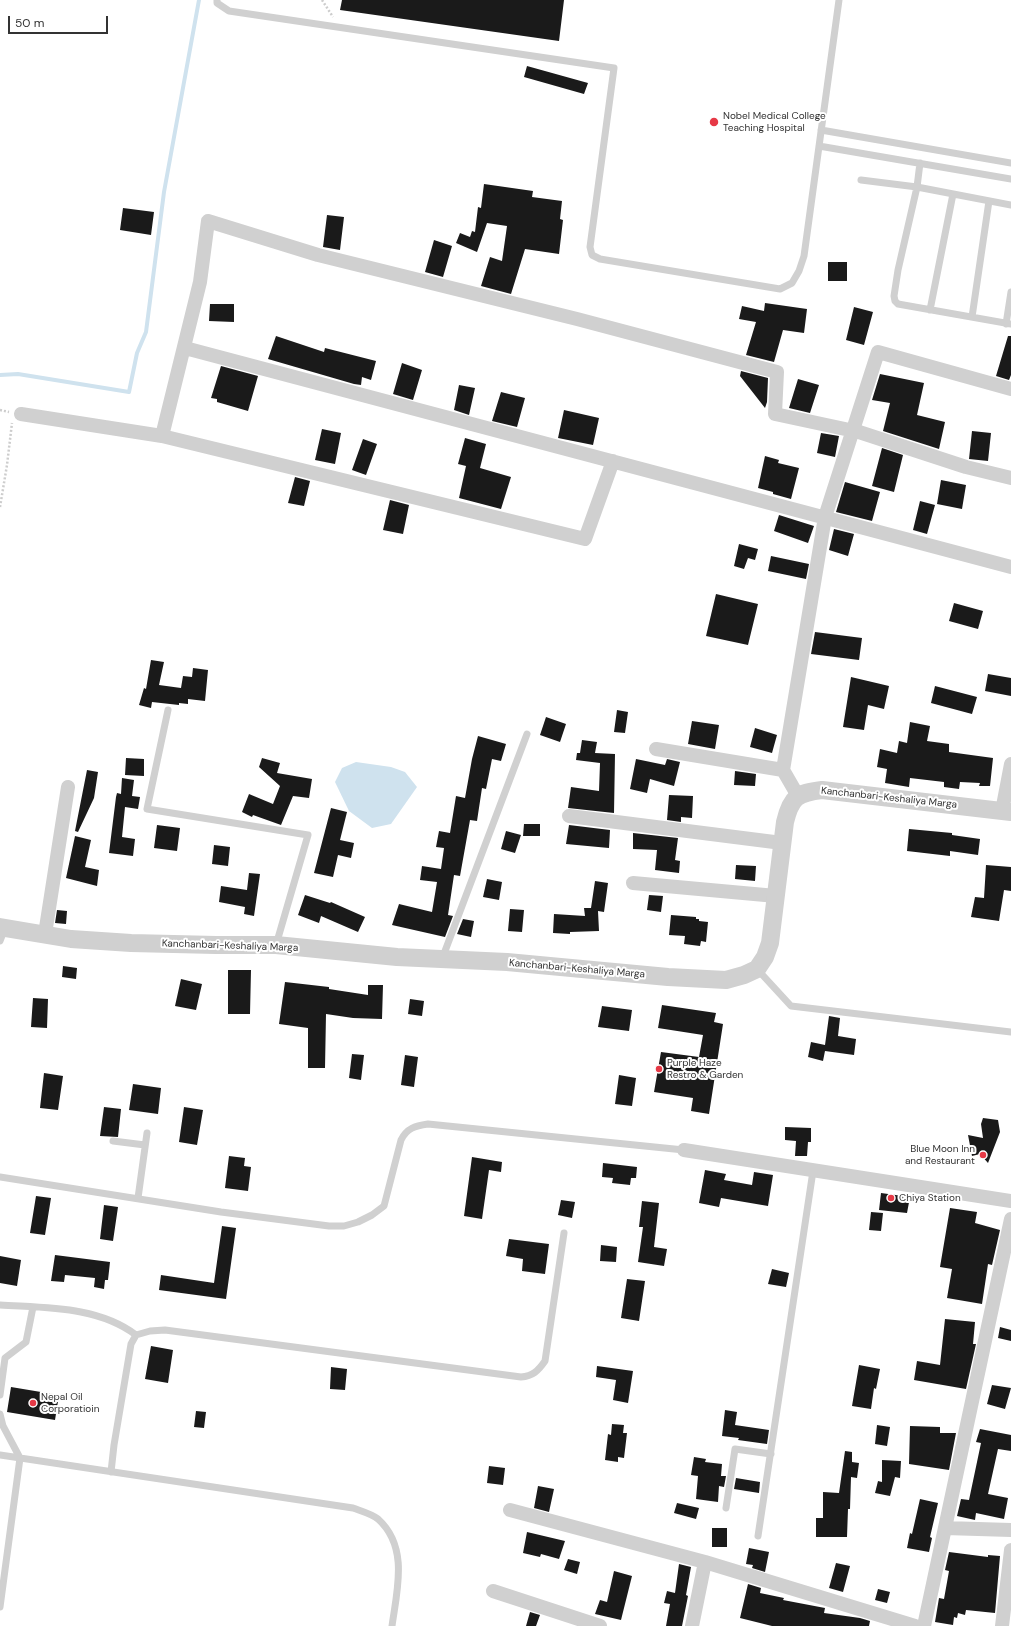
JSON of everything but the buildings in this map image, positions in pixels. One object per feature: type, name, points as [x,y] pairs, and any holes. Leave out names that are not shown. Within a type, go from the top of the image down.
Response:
[{"type":"street","points":[[162,436],[185,348],[200,282],[208,221],[318,255],[577,319],[777,372],[775,414],[854,431],[966,466],[1011,478]]},
{"type":"street","points":[[185,348],[1011,567]]},
{"type":"street","points":[[757,969],[765,957],[770,943],[782,843],[788,807],[798,796],[783,770],[825,517],[854,431],[878,352],[1011,389]]},
{"type":"street","points":[[17,416],[162,436],[585,540],[613,461]]},
{"type":"street","points":[[656,749],[783,770]]},
{"type":"street","points":[[1007,812],[1011,764]]},
{"type":"street","points":[[45,934],[68,787]]},
{"type":"street","name":"Kanchanbari-Keshaliya Marga","points":[[798,796],[807,792],[822,790],[1007,812]]},
{"type":"street","points":[[569,816],[782,843]]},
{"type":"street","points":[[633,883],[776,896]]},
{"type":"street","name":"Kanchanbari-Keshaliya Marga","points":[[2,932],[45,934],[71,938],[130,943],[276,945],[397,957],[576,968],[668,977],[726,980],[744,975],[757,969]]},
{"type":"street","points":[[684,1150],[1011,1202]]},
{"type":"street","points":[[924,1626],[1011,1219]]},
{"type":"street","points":[[510,1510],[705,1562],[915,1626]]},
{"type":"street","points":[[945,1528],[1011,1530]]},
{"type":"street","points":[[1002,1626],[1011,1550]]},
{"type":"street","points":[[692,1626],[705,1562]]},
{"type":"street","points":[[493,1591],[600,1626]]},
{"type":"lane","points":[[218,0],[218,3],[229,11],[614,68],[590,247],[592,255],[600,259],[780,289],[792,283],[799,271],[804,256],[839,0]]},
{"type":"lane","points":[[821,130],[1011,163]]},
{"type":"lane","points":[[819,146],[1011,179]]},
{"type":"lane","points":[[920,163],[917,187],[898,270],[894,296],[895,301],[898,304],[1008,324],[1011,292]]},
{"type":"lane","points":[[861,180],[917,187],[1011,205]]},
{"type":"lane","points":[[930,310],[953,194]]},
{"type":"lane","points":[[972,317],[989,201]]},
{"type":"lane","points":[[168,710],[147,809],[308,835],[276,945]]},
{"type":"lane","points":[[442,959],[527,734]]},
{"type":"lane","points":[[757,969],[791,1006],[1011,1032]]},
{"type":"lane","points":[[0,1177],[329,1226],[344,1226],[358,1222],[372,1215],[384,1206],[401,1140],[411,1128],[423,1125],[684,1150]]},
{"type":"lane","points":[[138,1198],[147,1133]]},
{"type":"lane","points":[[113,1140],[145,1145]]},
{"type":"lane","points":[[758,1536],[813,1171]]},
{"type":"lane","points":[[111,1472],[114,1445],[131,1344],[136,1335],[150,1331],[165,1330],[513,1376],[527,1376],[538,1372],[545,1361],[564,1233]]},
{"type":"lane","points":[[0,1305],[61,1309],[93,1315],[118,1324],[136,1335]]},
{"type":"lane","points":[[0,1395],[5,1358],[26,1342],[33,1307]]},
{"type":"lane","points":[[0,1414],[3,1426],[20,1458],[0,1607]]},
{"type":"lane","points":[[726,1508],[735,1449],[771,1454]]},
{"type":"lane","points":[[0,1455],[353,1508],[377,1518],[392,1535],[398,1556],[399,1576],[392,1626]]},
{"type":"path","points":[[322,0],[340,27]]},
{"type":"path","points":[[0,507],[17,416]]},
{"type":"water","points":[[356,762],[391,767],[405,772],[417,787],[391,824],[372,828],[349,811],[335,782],[342,768]]},
{"type":"waterway","points":[[0,375],[18,374],[129,392],[137,353],[146,332],[164,192],[199,0]]},
{"type":"place","name":"Nobel Medical College Teaching Hospital","points":[[714,122]]},
{"type":"place","name":"Purple Haze Restro & Garden","points":[[659,1069]]},
{"type":"place","name":"Blue Moon Inn and Restaurant","points":[[983,1155]]},
{"type":"place","name":"Chiya Station","points":[[891,1198]]},
{"type":"place","name":"Nepal Oil Corporatioin","points":[[33,1403]]}]
